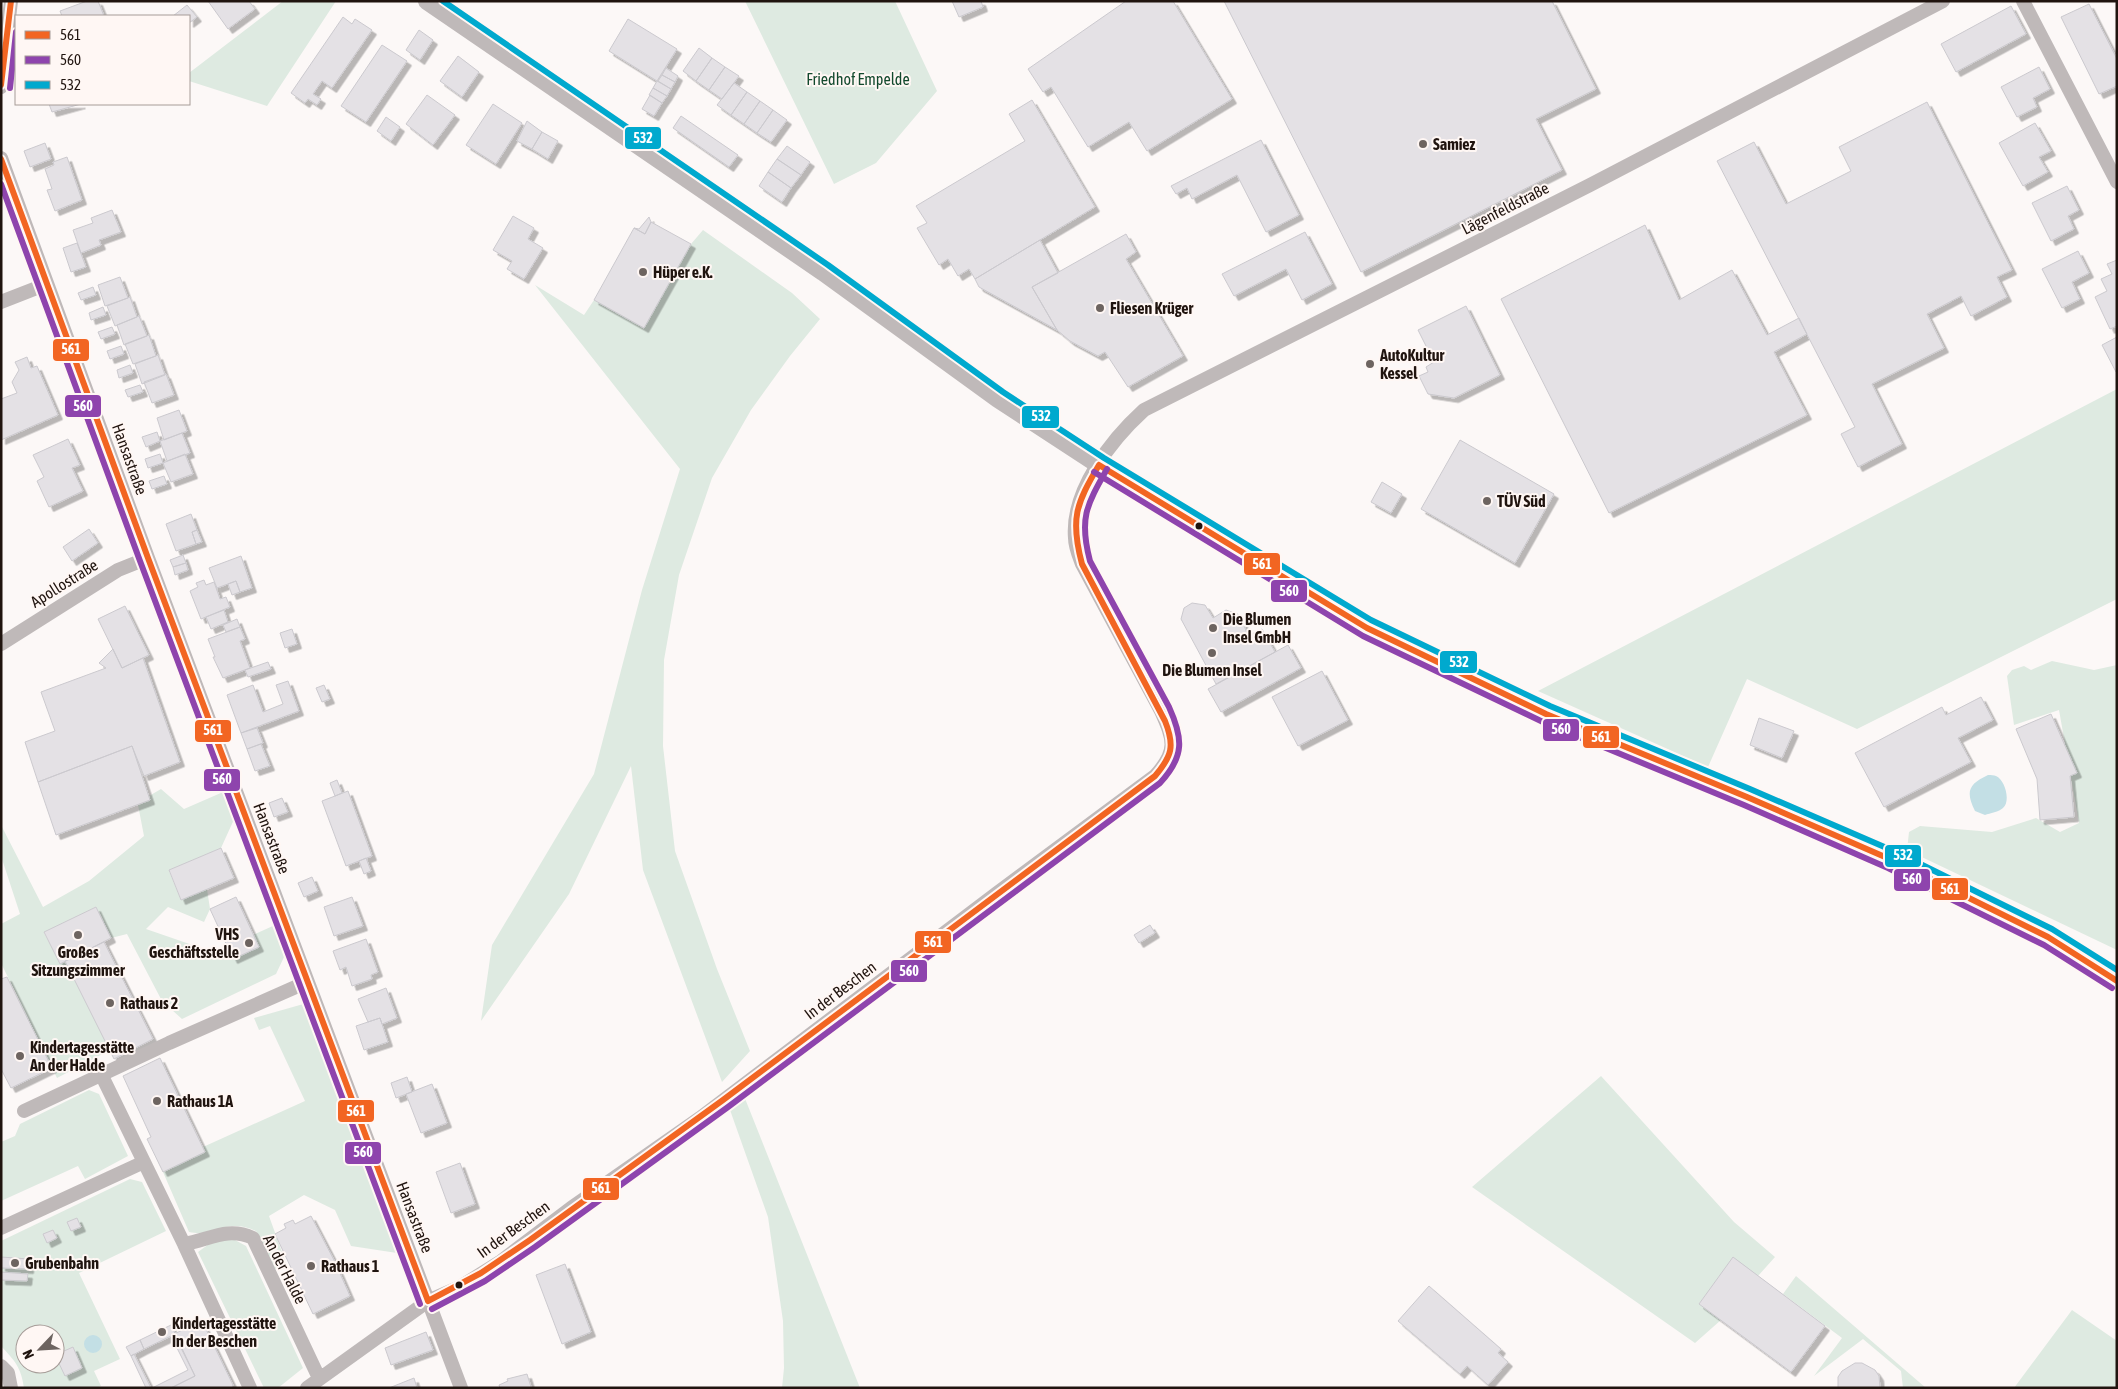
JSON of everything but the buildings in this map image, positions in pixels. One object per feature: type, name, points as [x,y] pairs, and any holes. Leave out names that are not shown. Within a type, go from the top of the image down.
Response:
[{"type":"street","points":[[1,87],[11,1]]},
{"type":"street","points":[[427,1],[816,267],[998,399],[1099,465],[1367,628],[1546,714],[1747,797],[1892,860],[2048,937],[2117,981]]},
{"type":"street","name":"Lägenfeldstraße","points":[[1099,465],[1109,447],[1128,424],[1144,410],[1590,185],[1943,1]]},
{"type":"street","points":[[2023,1],[2117,182]]},
{"type":"street","name":"Hansastraße","points":[[1,158],[148,558],[460,1388]]},
{"type":"street","points":[[1,302],[47,284]]},
{"type":"street","name":"In der Beschen","points":[[307,1388],[428,1301],[460,1287],[500,1262],[571,1208],[700,1118],[1155,776],[1167,763],[1172,750],[1171,734],[1161,711],[1082,564],[1075,540],[1074,524],[1078,504],[1099,465]]},
{"type":"street","name":"Apollostraße","points":[[1,644],[118,570],[148,558]]},
{"type":"street","points":[[24,1111],[101,1074],[307,982]]},
{"type":"street","points":[[101,1074],[184,1244],[250,1388]]},
{"type":"street","points":[[1,1228],[144,1162]]},
{"type":"street","name":"An der Halde","points":[[184,1244],[223,1233],[241,1233],[252,1238],[319,1378]]},
{"type":"street","points":[[1,1366],[8,1373],[11,1388]]},
{"type":"green space","points":[[283,1],[336,1],[267,106],[190,81],[190,72]]},
{"type":"green space","name":"Friedhof Empelde","points":[[745,1],[895,1],[937,91],[876,163],[834,184]]},
{"type":"green space","points":[[703,230],[792,293],[820,319],[790,356],[751,410],[712,478],[679,575],[664,660],[663,746],[675,851],[717,969],[750,1051],[722,1082],[643,870],[631,766],[569,894],[481,1021],[492,945],[594,774],[642,590],[680,469],[535,285],[584,315],[594,300],[644,328],[691,244]]},
{"type":"green space","points":[[2117,389],[2117,599],[1857,729],[1747,679],[1708,767],[1538,691]]},
{"type":"green space","points":[[2052,661],[2094,670],[2117,665],[2117,950],[1907,850],[1909,832],[1920,826],[1992,832],[2036,818],[2060,832],[2079,823],[2059,710],[2014,725],[2007,676],[2012,670],[2024,666],[2031,670]]},
{"type":"green space","points":[[161,789],[184,809],[230,789],[236,815],[221,848],[169,871],[181,900],[207,889],[210,909],[204,922],[168,907],[146,929],[233,959],[259,947],[253,935],[275,925],[284,957],[276,974],[182,1019],[162,1001],[127,934],[111,938],[96,907],[44,933],[60,963],[65,961],[110,1050],[57,1078],[1,963],[1,924],[20,914],[1,856],[1,825],[43,907],[89,881],[144,836],[138,805],[150,800],[149,796]]},
{"type":"green space","points":[[307,1003],[397,1253],[351,1246],[335,1210],[304,1195],[269,1216],[287,1266],[274,1269],[256,1231],[236,1226],[207,1232],[189,1232],[163,1172],[205,1152],[203,1147],[305,1101],[270,1026],[259,1030],[254,1018]]},
{"type":"green space","points":[[1601,1076],[1734,1222],[1775,1257],[1758,1276],[1733,1258],[1699,1304],[1721,1320],[1695,1343],[1472,1187]]},
{"type":"green space","points":[[89,1090],[99,1094],[128,1156],[85,1179],[78,1166],[1,1201],[1,1142],[15,1136],[20,1124]]},
{"type":"green space","points":[[744,1096],[860,1388],[782,1388],[784,1368],[783,1321],[768,1217],[730,1110]]},
{"type":"green space","points":[[130,1179],[142,1182],[166,1231],[79,1273],[120,1359],[94,1371],[101,1386],[97,1388],[24,1388],[21,1374],[65,1374],[65,1324],[15,1324],[15,1362],[1,1346],[1,1241]]},
{"type":"green space","points":[[235,1240],[246,1246],[303,1368],[278,1388],[264,1388],[198,1252],[213,1241]]},
{"type":"green space","points":[[1796,1276],[1926,1388],[1903,1388],[1901,1371],[1863,1339],[1814,1376],[1842,1338],[1783,1294]]},
{"type":"green space","points":[[2072,1310],[2117,1341],[2117,1388],[2014,1388]]},
{"type":"water","points":[[1988,775],[1996,776],[2002,782],[2006,791],[2007,801],[2001,809],[1985,815],[1975,811],[1970,793],[1973,785]]},
{"type":"water","points":[[89,1335],[97,1335],[102,1340],[100,1351],[89,1353],[84,1348],[84,1340]]},
{"type":"transit line","name":"561","points":[[1,85],[11,1]]},
{"type":"transit line","name":"532","points":[[443,1],[828,265],[1003,392],[1104,458],[1371,620],[1550,706],[1896,852],[2052,929],[2117,970]]},
{"type":"transit line","name":"560","points":[[10,88],[15,41]]},
{"type":"transit line","name":"561","points":[[1,159],[148,558],[428,1301]]},
{"type":"transit line","name":"560","points":[[1,184],[140,561],[420,1304]]},
{"type":"transit line","name":"561","points":[[1099,465],[1367,628],[1546,714],[1747,797],[1892,860],[2048,937],[2117,981]]},
{"type":"transit line","name":"561","points":[[428,1301],[481,1273],[530,1240],[723,1100],[1155,776],[1161,769],[1168,756],[1171,744],[1165,721],[1082,564],[1078,548],[1076,535],[1077,512],[1085,491],[1099,465]]},
{"type":"transit line","name":"560","points":[[432,1309],[485,1281],[535,1247],[728,1107],[1160,783],[1174,764],[1178,755],[1179,738],[1174,718],[1090,561],[1087,547],[1085,534],[1086,513],[1089,503],[1107,469]]},
{"type":"transit line","name":"560","points":[[1094,472],[1363,636],[1543,722],[1744,805],[1888,868],[2044,945],[2112,988]]},
{"type":"place","name":"Samiez","points":[[1423,144]]},
{"type":"place","name":"Hüper e.K.","points":[[643,272]]},
{"type":"place","name":"Fliesen Krüger","points":[[1100,308]]},
{"type":"place","name":"AutoKultur Kessel","points":[[1370,364]]},
{"type":"place","name":"TÜV Süd","points":[[1487,501]]},
{"type":"place","name":"Die Blumen Insel GmbH","points":[[1213,628]]},
{"type":"place","name":"Die Blumen Insel","points":[[1212,653]]},
{"type":"place","name":"Großes Sitzungszimmer","points":[[78,935]]},
{"type":"place","name":"VHS Geschäftsstelle","points":[[249,943]]},
{"type":"place","name":"Rathaus 2","points":[[110,1003]]},
{"type":"place","name":"Kindertagesstätte An der Halde","points":[[20,1056]]},
{"type":"place","name":"Rathaus 1A","points":[[157,1101]]},
{"type":"place","name":"Grubenbahn","points":[[15,1263]]},
{"type":"place","name":"Rathaus 1","points":[[311,1266]]},
{"type":"place","name":"Kindertagesstätte In der Beschen","points":[[162,1332]]}]
